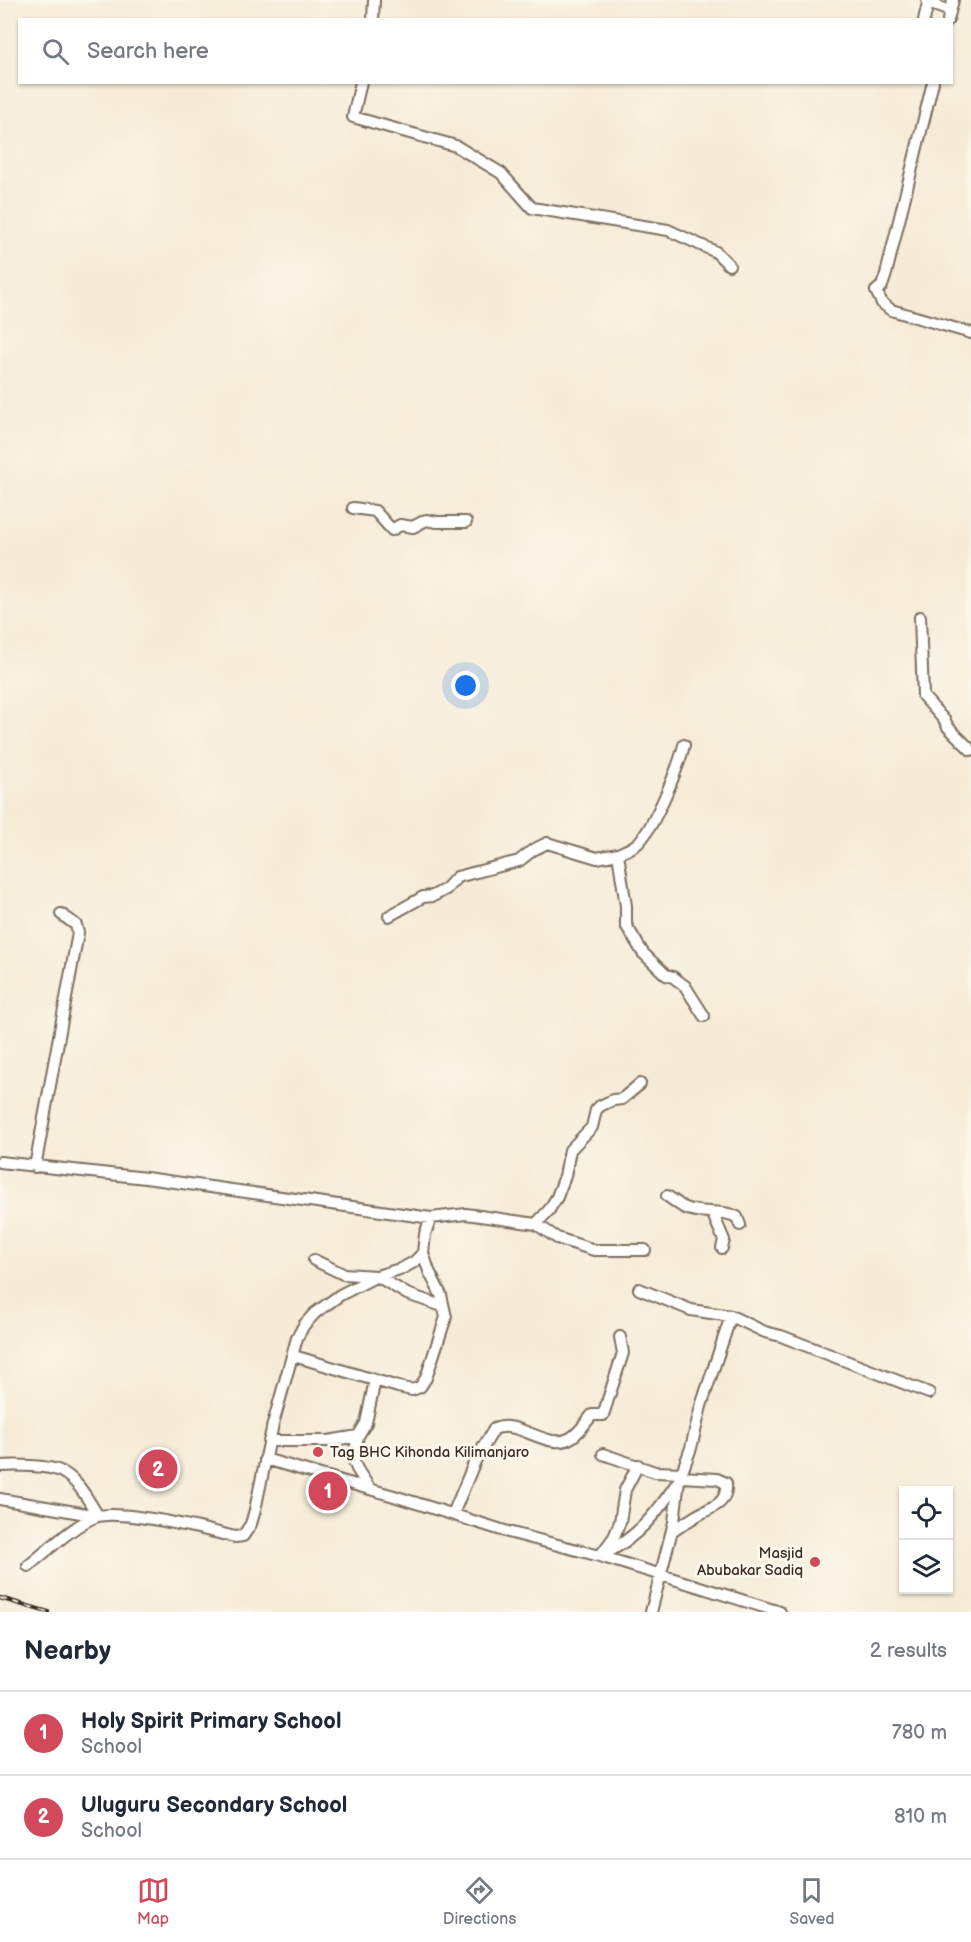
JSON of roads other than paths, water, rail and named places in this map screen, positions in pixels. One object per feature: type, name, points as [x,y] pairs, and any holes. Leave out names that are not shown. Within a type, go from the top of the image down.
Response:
[{"type":"street","points":[[373,18],[374,0]]},
{"type":"street","points":[[924,18],[928,1],[950,10]]},
{"type":"street","points":[[361,84],[353,117],[456,146],[501,173],[532,208],[668,230],[716,252],[729,265]]},
{"type":"street","points":[[933,84],[886,274],[882,286],[876,291],[882,303],[891,310],[971,333]]},
{"type":"street","points":[[353,508],[375,511],[392,530],[400,525],[413,527],[426,519],[437,522],[466,522]]},
{"type":"street","points":[[920,618],[923,696],[948,727],[971,750]]},
{"type":"street","points":[[389,916],[423,897],[433,896],[446,889],[457,877],[519,861],[547,843],[597,858],[618,855],[638,843],[654,819],[680,761],[684,745]]},
{"type":"street","points":[[618,855],[626,906],[626,925],[643,953],[666,975],[685,986],[704,1016]]},
{"type":"street","points":[[35,1167],[78,933],[76,925],[62,914]]},
{"type":"street","points":[[536,1224],[557,1197],[565,1176],[570,1150],[592,1127],[596,1110],[613,1100],[622,1099],[640,1084]]},
{"type":"street","points":[[0,1162],[158,1179],[431,1218],[465,1214],[536,1224],[557,1238],[594,1250],[645,1250]]},
{"type":"street","points":[[667,1196],[685,1208],[728,1212],[737,1217],[740,1225]]},
{"type":"street","points":[[712,1212],[724,1240],[722,1248]]},
{"type":"street","points":[[294,1356],[412,1390],[420,1387],[426,1378],[446,1317],[441,1295],[423,1253],[425,1234],[431,1218]]},
{"type":"street","points":[[0,1499],[98,1516],[170,1522],[239,1538],[246,1534],[251,1524],[269,1441],[294,1356],[297,1338],[304,1325],[315,1313],[340,1295],[377,1275],[403,1268],[423,1253]]},
{"type":"street","points":[[314,1260],[343,1274],[377,1275],[407,1294],[442,1306]]},
{"type":"street","points":[[639,1289],[691,1310],[731,1316],[765,1332],[781,1336],[929,1393]]},
{"type":"street","points":[[651,1612],[672,1532],[681,1476],[731,1316]]},
{"type":"street","points":[[453,1514],[475,1461],[494,1430],[505,1427],[549,1440],[562,1441],[576,1434],[592,1415],[603,1415],[623,1353],[620,1337]]},
{"type":"street","points":[[370,1489],[353,1459],[358,1436],[366,1423],[375,1380]]},
{"type":"street","points":[[269,1441],[328,1441],[358,1436]]},
{"type":"street","points":[[603,1454],[655,1472],[717,1479],[726,1483],[726,1490],[719,1505],[692,1518],[672,1532]]},
{"type":"street","points":[[265,1459],[508,1532],[600,1556],[780,1612]]},
{"type":"street","points":[[600,1556],[614,1537],[620,1522],[625,1490],[638,1465]]},
{"type":"street","points":[[0,1466],[61,1471],[83,1490],[98,1516]]},
{"type":"street","points":[[600,1556],[636,1535],[664,1502],[681,1476]]},
{"type":"street","points":[[28,1566],[86,1522],[98,1516]]},
{"type":"railway","points":[[0,1598],[48,1612]]},
{"type":"place","name":"Tag BHC Kihonda Kilimanjaro","points":[[318,1452]]},
{"type":"place","name":"Uluguru Secondary School","points":[[158,1469]]},
{"type":"place","name":"Holy Spirit Primary School","points":[[328,1491]]},
{"type":"place","name":"Masjid Abubakar Sadiq","points":[[815,1562]]}]
